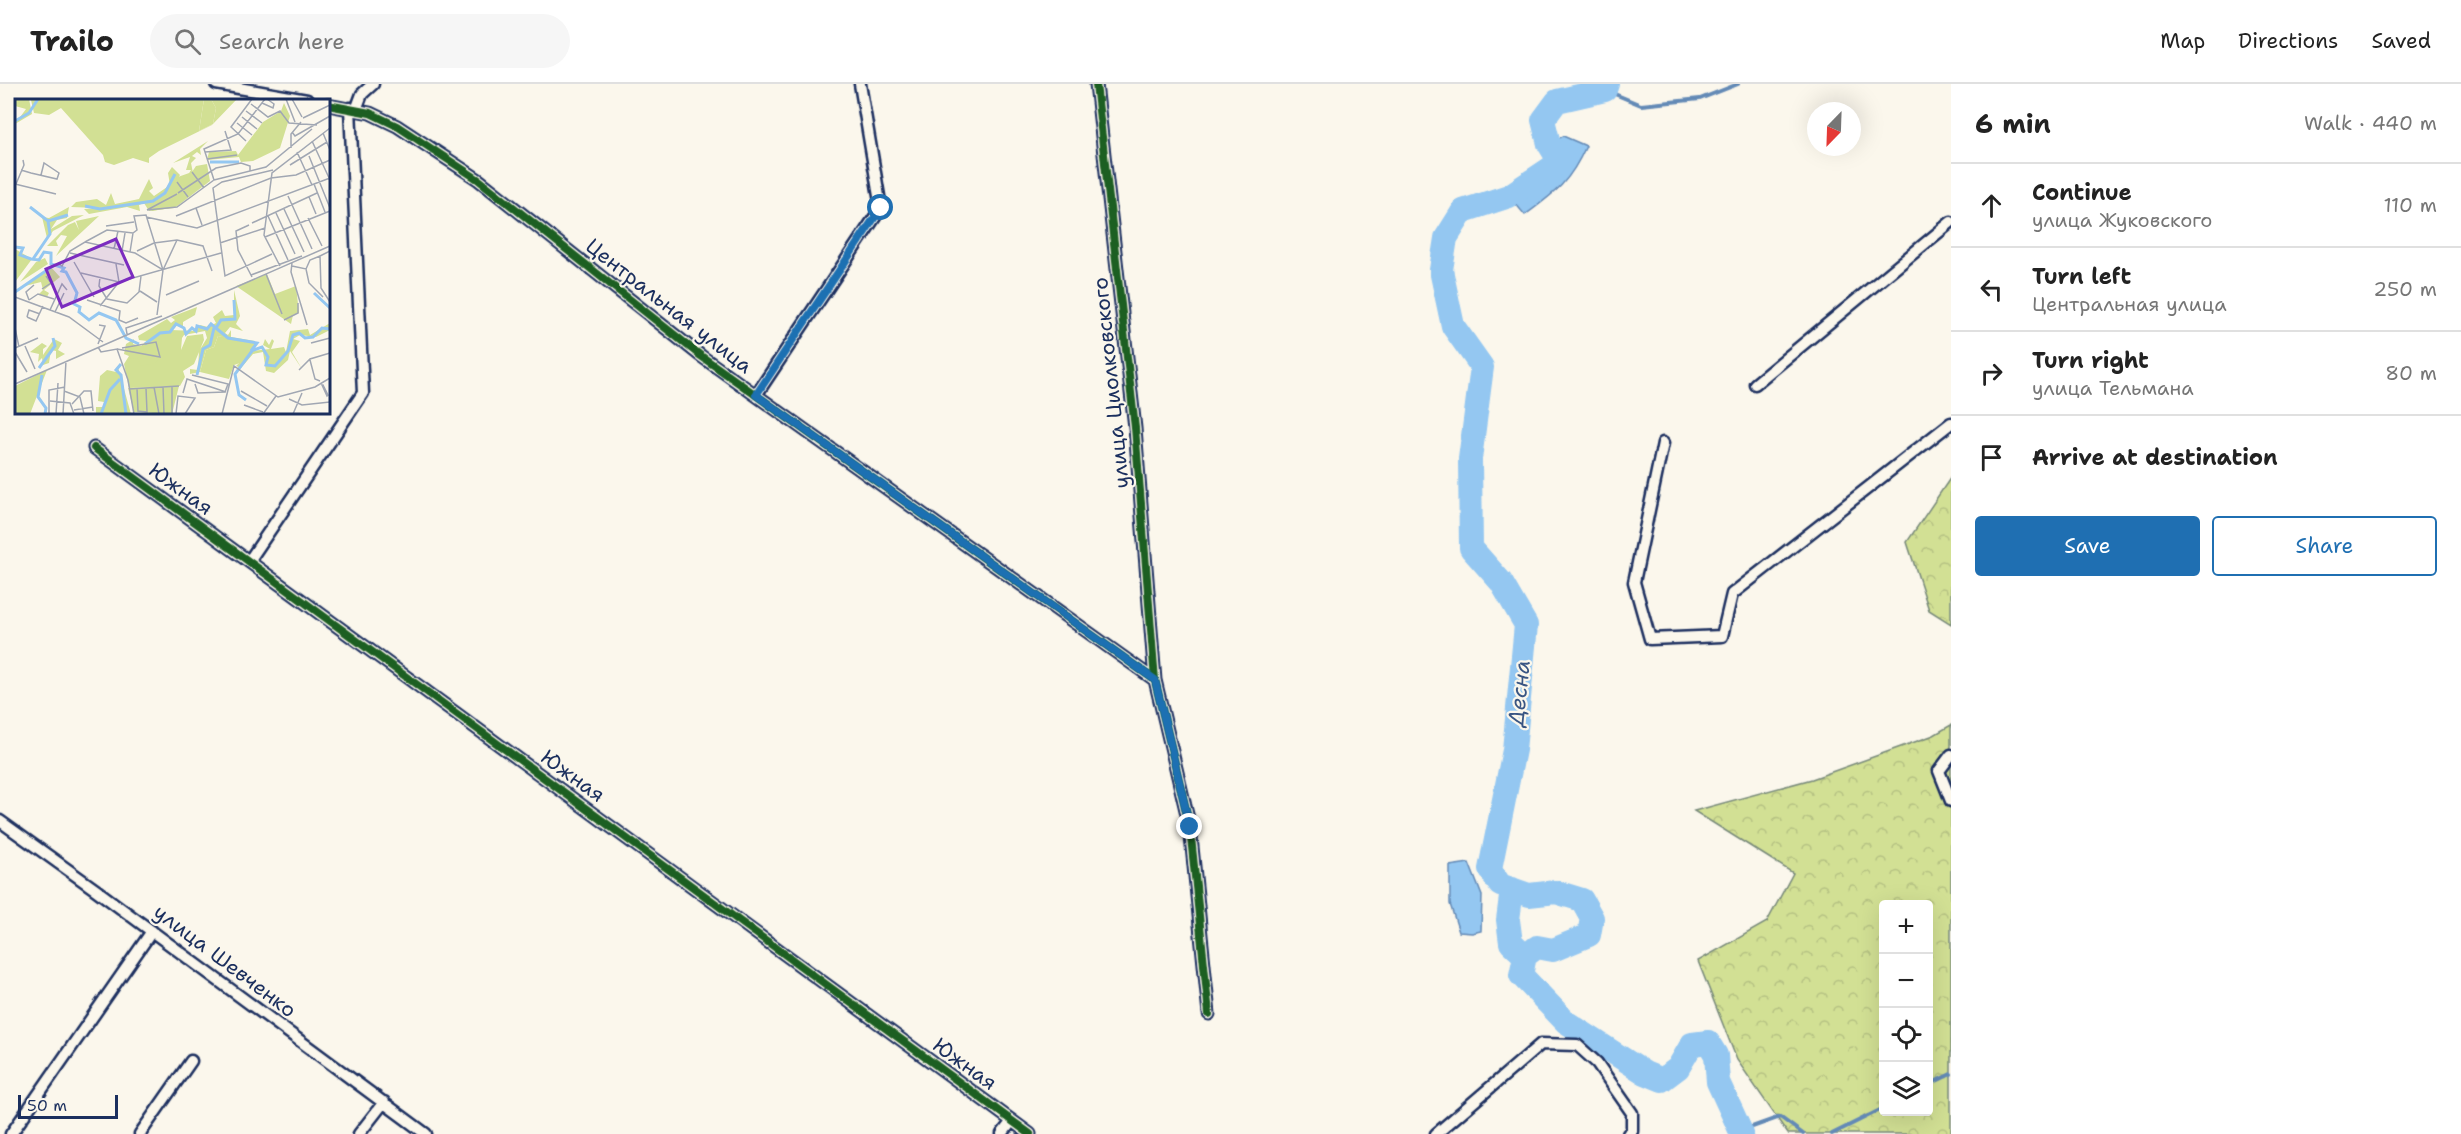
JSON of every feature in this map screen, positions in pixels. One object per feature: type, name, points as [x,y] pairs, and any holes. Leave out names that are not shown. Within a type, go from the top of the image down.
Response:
[{"type":"street","points":[[216,84],[301,99]]},
{"type":"street","points":[[249,561],[363,393],[353,109],[362,94],[373,84]]},
{"type":"street","points":[[756,395],[881,208],[860,84]]},
{"type":"street","name":"улица Циолковского","points":[[1096,84],[1135,428],[1155,680],[1190,827],[1209,1014]]},
{"type":"street","name":"Центральная улица","points":[[330,105],[370,113],[397,126],[479,180],[701,356],[1155,680]]},
{"type":"street","points":[[1755,384],[1951,222]]},
{"type":"street","points":[[1663,443],[1634,582],[1650,639],[1722,636],[1732,594],[1951,423]]},
{"type":"street","name":"Южная","points":[[94,448],[1030,1134]]},
{"type":"street","points":[[1951,755],[1939,771],[1951,801]]},
{"type":"street","name":"улица Шевченко","points":[[0,821],[426,1134]]},
{"type":"street","points":[[11,1134],[152,931]]},
{"type":"street","points":[[1436,1134],[1541,1044],[1554,1043],[1577,1045],[1597,1063],[1632,1113],[1632,1131],[1628,1134]]},
{"type":"street","points":[[140,1134],[191,1061]]},
{"type":"street","points":[[359,1134],[384,1102]]},
{"type":"street","points":[[1002,1134],[1012,1120]]},
{"type":"green space","points":[[1951,477],[1951,624],[1929,610],[1907,542]]},
{"type":"green space","points":[[1951,725],[1951,1134],[1788,1134],[1737,1060],[1698,961],[1767,922],[1793,873],[1694,811],[1812,779],[1934,735]]},
{"type":"water","points":[[1563,136],[1586,146],[1568,178],[1525,215],[1509,196],[1560,162],[1549,144]]},
{"type":"water","points":[[1469,863],[1482,896],[1481,931],[1472,933],[1459,932],[1450,904],[1450,866]]},
{"type":"waterway","name":"Десна","points":[[1607,84],[1605,90],[1557,101],[1543,120],[1549,144],[1560,162],[1509,196],[1463,211],[1446,238],[1441,270],[1453,326],[1482,367],[1470,459],[1471,548],[1501,582],[1526,625],[1514,750],[1490,869],[1500,885],[1529,895],[1556,892],[1582,900],[1592,918],[1589,935],[1553,950],[1537,947],[1525,956],[1521,975],[1566,1022],[1645,1073],[1662,1080],[1678,1068],[1692,1044],[1708,1042],[1716,1055],[1718,1082],[1742,1134]]},
{"type":"waterway","points":[[1605,90],[1641,105],[1700,99],[1738,84]]},
{"type":"waterway","points":[[1512,889],[1508,920],[1511,943],[1525,956]]},
{"type":"waterway","points":[[1933,1083],[1951,1074]]},
{"type":"waterway","points":[[1832,1134],[1879,1110]]},
{"type":"waterway","points":[[1741,1131],[1780,1117],[1803,1134]]},
{"type":"cycle path","points":[[1096,84],[1135,428],[1155,680],[1190,827],[1209,1014]]},
{"type":"cycle path","points":[[330,105],[370,113],[397,126],[479,180],[701,356],[1155,680]]},
{"type":"cycle path","points":[[94,448],[1030,1134]]},
{"type":"route","points":[[881,208],[756,395],[1155,680],[1190,827]]}]
